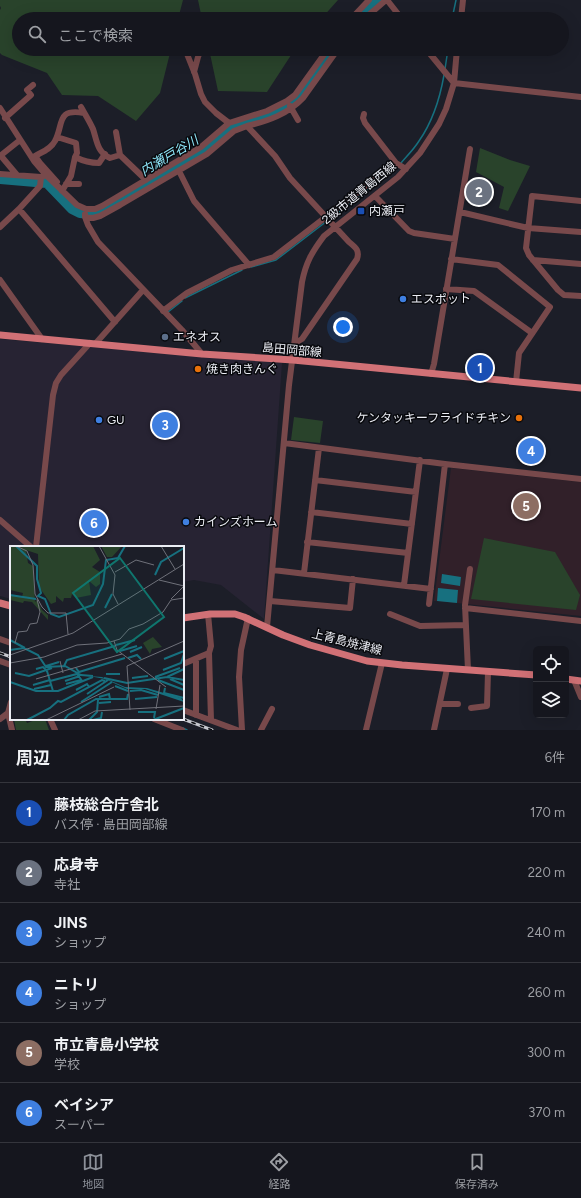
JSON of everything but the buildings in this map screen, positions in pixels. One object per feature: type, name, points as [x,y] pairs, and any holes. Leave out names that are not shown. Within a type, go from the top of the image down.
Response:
[{"type":"main road","name":"島田岡部線","points":[[0,335],[202,354],[293,360],[581,388]]},
{"type":"main road","points":[[0,603],[10,606]]},
{"type":"main road","name":"上青島焼津線","points":[[184,618],[208,614],[235,614],[248,618],[283,635],[310,645],[367,661],[447,669],[533,675]]},
{"type":"street","points":[[358,12],[369,0]]},
{"type":"street","points":[[372,12],[387,0],[396,12]]},
{"type":"street","points":[[462,12],[463,0]]},
{"type":"street","points":[[188,56],[200,94],[205,102],[229,123],[234,132]]},
{"type":"street","points":[[194,72],[198,56]]},
{"type":"street","points":[[22,142],[31,150],[40,163],[64,188],[77,205],[86,209],[95,209],[201,147],[229,123],[270,110],[287,101],[296,92],[323,56]]},
{"type":"street","points":[[85,217],[93,218],[100,216],[207,154],[234,132],[247,126],[273,118],[297,105],[333,56]]},
{"type":"street","points":[[432,56],[454,83],[581,97]]},
{"type":"street","name":"2級市道青島西線","points":[[267,627],[284,443],[302,282],[306,266],[324,236],[398,177],[420,153],[440,124],[446,109],[454,83],[456,56]]},
{"type":"street","points":[[3,117],[30,95],[27,90],[33,85]]},
{"type":"street","points":[[296,92],[303,98]]},
{"type":"street","points":[[287,101],[298,120]]},
{"type":"street","points":[[0,108],[3,117],[22,142],[43,176],[40,186],[0,227]]},
{"type":"street","points":[[35,156],[49,148],[55,142],[62,120],[66,114],[72,111],[83,110],[93,129],[96,144],[101,151],[110,158],[120,156]]},
{"type":"street","points":[[270,110],[273,118]]},
{"type":"street","points":[[364,114],[363,118],[366,123],[396,163],[406,169]]},
{"type":"street","points":[[247,126],[275,156],[290,178],[358,250],[359,254],[302,340],[295,343]]},
{"type":"street","points":[[116,132],[120,156],[146,180]]},
{"type":"street","points":[[57,137],[76,143],[77,153],[71,176],[64,188]]},
{"type":"street","points":[[17,175],[0,156],[22,142]]},
{"type":"street","points":[[431,374],[470,149]]},
{"type":"street","points":[[75,157],[87,162],[99,163],[105,154]]},
{"type":"street","points":[[163,311],[188,293],[232,270],[274,258],[396,163]]},
{"type":"street","points":[[160,171],[165,179]]},
{"type":"street","points":[[179,171],[194,200],[249,265]]},
{"type":"street","points":[[0,174],[43,176],[64,188],[79,184]]},
{"type":"street","points":[[375,196],[409,231],[455,239]]},
{"type":"street","points":[[581,201],[532,196],[526,248],[529,255],[558,290],[564,295],[581,296]]},
{"type":"street","points":[[19,209],[115,322]]},
{"type":"street","points":[[86,209],[85,217],[98,242],[202,354]]},
{"type":"street","points":[[460,212],[528,228],[581,232]]},
{"type":"street","points":[[452,259],[498,265],[550,307],[519,353],[516,382]]},
{"type":"street","points":[[533,260],[581,264]]},
{"type":"street","points":[[0,280],[42,339]]},
{"type":"street","points":[[446,289],[474,291],[532,333]]},
{"type":"street","points":[[36,546],[53,395],[56,383],[61,375],[115,322],[143,290]]},
{"type":"street","points":[[284,443],[445,464],[581,479]]},
{"type":"street","points":[[304,573],[319,448]]},
{"type":"street","points":[[404,585],[420,460]]},
{"type":"street","points":[[428,604],[445,464]]},
{"type":"street","points":[[315,480],[416,492]]},
{"type":"street","points":[[311,512],[412,524]]},
{"type":"street","points":[[1,523],[30,546]]},
{"type":"street","points":[[308,542],[408,553]]},
{"type":"street","points":[[468,670],[465,608],[470,569]]},
{"type":"street","points":[[273,570],[431,588]]},
{"type":"street","points":[[270,601],[350,608],[353,579]]},
{"type":"street","points":[[465,608],[581,621]]},
{"type":"street","points":[[208,614],[211,646],[209,653],[211,720]]},
{"type":"street","points":[[390,614],[420,626],[466,625]]},
{"type":"street","points":[[242,730],[239,677],[241,650],[248,618]]},
{"type":"street","points":[[0,639],[10,643]]},
{"type":"street","points":[[184,664],[209,653]]},
{"type":"street","points":[[196,659],[196,715]]},
{"type":"street","points":[[0,661],[10,665]]},
{"type":"street","points":[[366,730],[382,663]]},
{"type":"street","points":[[434,730],[447,669]]},
{"type":"street","points":[[471,708],[487,706],[488,672]]},
{"type":"street","points":[[578,681],[581,697]]},
{"type":"street","points":[[10,704],[3,715],[12,730]]},
{"type":"street","points":[[440,704],[458,704]]},
{"type":"street","points":[[261,730],[272,709]]},
{"type":"street","points":[[184,710],[237,730]]},
{"type":"street","points":[[50,720],[55,730]]},
{"type":"street","points":[[157,720],[182,730]]},
{"type":"shaded area","points":[[0,339],[282,363],[264,619],[221,585],[194,580],[184,582],[184,546],[10,546],[10,599],[0,596]]},
{"type":"shaded area","points":[[451,468],[581,482],[581,616],[434,601]]},
{"type":"green space","points":[[0,0],[183,0],[180,12],[12,12],[12,56],[169,56],[160,93],[136,121],[98,96],[62,95],[47,73],[2,55],[0,53]]},
{"type":"green space","points":[[198,0],[338,0],[327,12],[201,12]]},
{"type":"green space","points":[[210,56],[290,56],[267,92],[218,91]]},
{"type":"green space","points":[[480,148],[530,166],[508,211],[499,208],[504,187],[476,172]]},
{"type":"green space","points":[[294,417],[323,421],[320,443],[291,440]]},
{"type":"green space","points":[[484,538],[555,552],[580,595],[576,610],[471,599]]},
{"type":"green space","points":[[14,720],[26,720],[27,723],[35,720],[45,720],[49,730],[16,730]]},
{"type":"water","points":[[442,574],[461,577],[460,586],[441,583]]},
{"type":"water","points":[[438,588],[458,590],[457,603],[437,601]]},
{"type":"waterway","name":"内瀬戸谷川","points":[[365,12],[378,0]]},
{"type":"waterway","points":[[453,12],[456,0]]},
{"type":"waterway","name":"内瀬戸谷川","points":[[0,179],[47,183],[72,209],[80,213],[91,214],[102,211],[205,150],[232,128],[270,115],[288,106],[303,92],[327,56]]},
{"type":"waterway","points":[[445,69],[447,56]]},
{"type":"waterway","points":[[401,163],[413,150],[432,117],[438,101],[444,75]]},
{"type":"waterway","points":[[330,219],[397,167]]},
{"type":"waterway","points":[[251,267],[276,260],[327,221]]},
{"type":"waterway","points":[[185,298],[242,270]]},
{"type":"waterway","points":[[168,312],[182,301]]},
{"type":"waterway","points":[[183,728],[187,730]]},
{"type":"railway","points":[[0,653],[10,657]]},
{"type":"railway","points":[[184,719],[212,730]]},
{"type":"place","name":"応身寺","points":[[479,192]]},
{"type":"place","name":"内瀬戸","points":[[361,211]]},
{"type":"place","name":"エスポット","points":[[403,299]]},
{"type":"place","name":"エネオス","points":[[165,337]]},
{"type":"place","name":"藤枝総合庁舎北","points":[[480,368]]},
{"type":"place","name":"焼き肉きんぐ","points":[[198,369]]},
{"type":"place","name":"ケンタッキーフライドチキン","points":[[519,418]]},
{"type":"place","name":"GU","points":[[99,420]]},
{"type":"place","name":"JINS","points":[[165,425]]},
{"type":"place","name":"ニトリ","points":[[531,451]]},
{"type":"place","name":"市立青島小学校","points":[[526,506]]},
{"type":"place","name":"カインズホーム","points":[[186,522]]},
{"type":"place","name":"ベイシア","points":[[94,523]]}]
